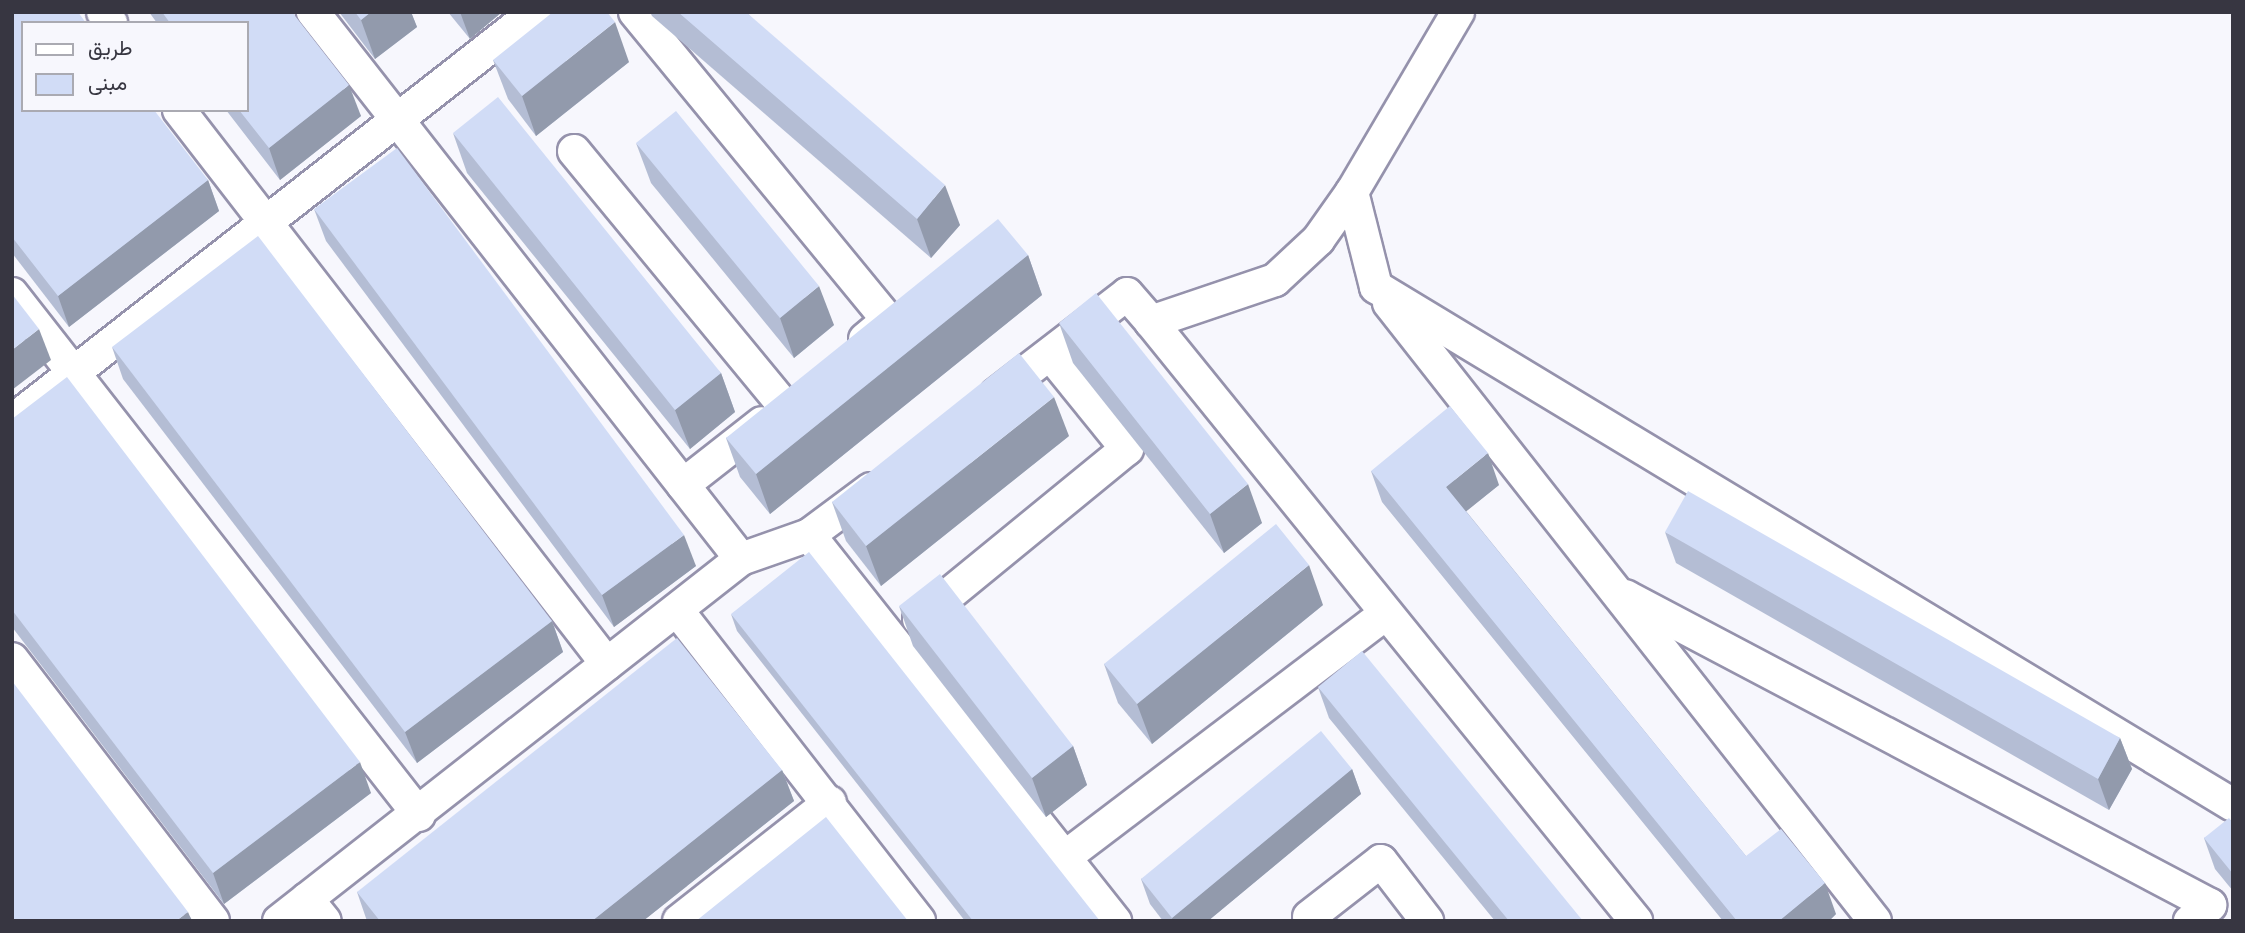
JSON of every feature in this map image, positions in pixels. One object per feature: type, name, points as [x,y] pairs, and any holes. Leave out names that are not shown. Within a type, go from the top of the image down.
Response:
[{"type":"street","points":[[313,12],[741,559]]},
{"type":"street","points":[[12,421],[536,12]]},
{"type":"street","points":[[635,12],[888,320],[847,354]]},
{"type":"street","points":[[1151,322],[1275,280],[1318,240],[1352,192],[1458,12]]},
{"type":"street","points":[[181,112],[607,664]]},
{"type":"street","points":[[574,151],[795,397],[683,485]]},
{"type":"street","points":[[1352,192],[1376,287],[1875,921]]},
{"type":"street","points":[[1376,287],[2233,804]]},
{"type":"street","points":[[12,294],[419,815]]},
{"type":"street","points":[[973,412],[1127,294],[1636,921]]},
{"type":"street","points":[[893,640],[1127,449],[1050,354]]},
{"type":"street","points":[[279,921],[316,910],[419,815],[741,559],[809,535],[897,469]]},
{"type":"street","points":[[809,535],[1115,921]]},
{"type":"street","points":[[1615,591],[2210,905],[2190,921]]},
{"type":"street","points":[[677,610],[830,802],[919,921]]},
{"type":"street","points":[[1065,857],[1387,613]]},
{"type":"street","points":[[12,659],[213,921]]},
{"type":"street","points":[[679,921],[830,802]]},
{"type":"street","points":[[1309,919],[1381,861],[1427,921]]},
{"type":"building","points":[[12,12],[78,12],[85,21],[21,21],[21,112],[156,112],[208,180],[58,296],[12,237]]},
{"type":"building","points":[[162,12],[292,12],[349,85],[269,148],[241,112],[248,112],[248,21],[169,21]]},
{"type":"building","points":[[355,12],[371,12],[361,20]]},
{"type":"building","points":[[553,12],[607,12],[615,22],[522,96],[493,60]]},
{"type":"building","points":[[678,12],[746,12],[945,185],[917,219]]},
{"type":"building","points":[[498,97],[721,373],[675,410],[453,133]]},
{"type":"building","points":[[676,111],[819,286],[780,318],[636,143]]},
{"type":"building","points":[[397,148],[684,535],[602,595],[314,209]]},
{"type":"building","points":[[998,219],[1028,255],[756,474],[726,438]]},
{"type":"building","points":[[258,236],[552,621],[405,732],[112,347]]},
{"type":"building","points":[[1096,293],[1248,484],[1210,514],[1059,323]]},
{"type":"building","points":[[12,294],[39,329],[12,350]]},
{"type":"building","points":[[1019,353],[1054,397],[866,546],[832,502]]},
{"type":"building","points":[[67,377],[360,762],[213,873],[12,610],[12,419]]},
{"type":"building","points":[[1450,406],[1488,453],[1446,487],[1746,856],[1781,829],[1825,883],[1779,921],[1737,921],[1371,471]]},
{"type":"building","points":[[1688,491],[2120,738],[2098,779],[1665,532]]},
{"type":"building","points":[[1276,524],[1309,565],[1137,704],[1104,664]]},
{"type":"building","points":[[809,552],[1100,921],[973,921],[731,614]]},
{"type":"building","points":[[940,574],[1073,746],[1032,778],[899,606]]},
{"type":"building","points":[[677,638],[782,770],[592,921],[380,921],[357,892]]},
{"type":"building","points":[[1362,651],[1583,921],[1509,921],[1318,687]]},
{"type":"building","points":[[12,681],[188,912],[176,921],[12,921]]},
{"type":"building","points":[[1321,731],[1352,769],[1172,918],[1141,879]]},
{"type":"building","points":[[826,817],[908,921],[696,921]]},
{"type":"building","points":[[2229,818],[2233,823],[2233,874],[2204,838]]}]
